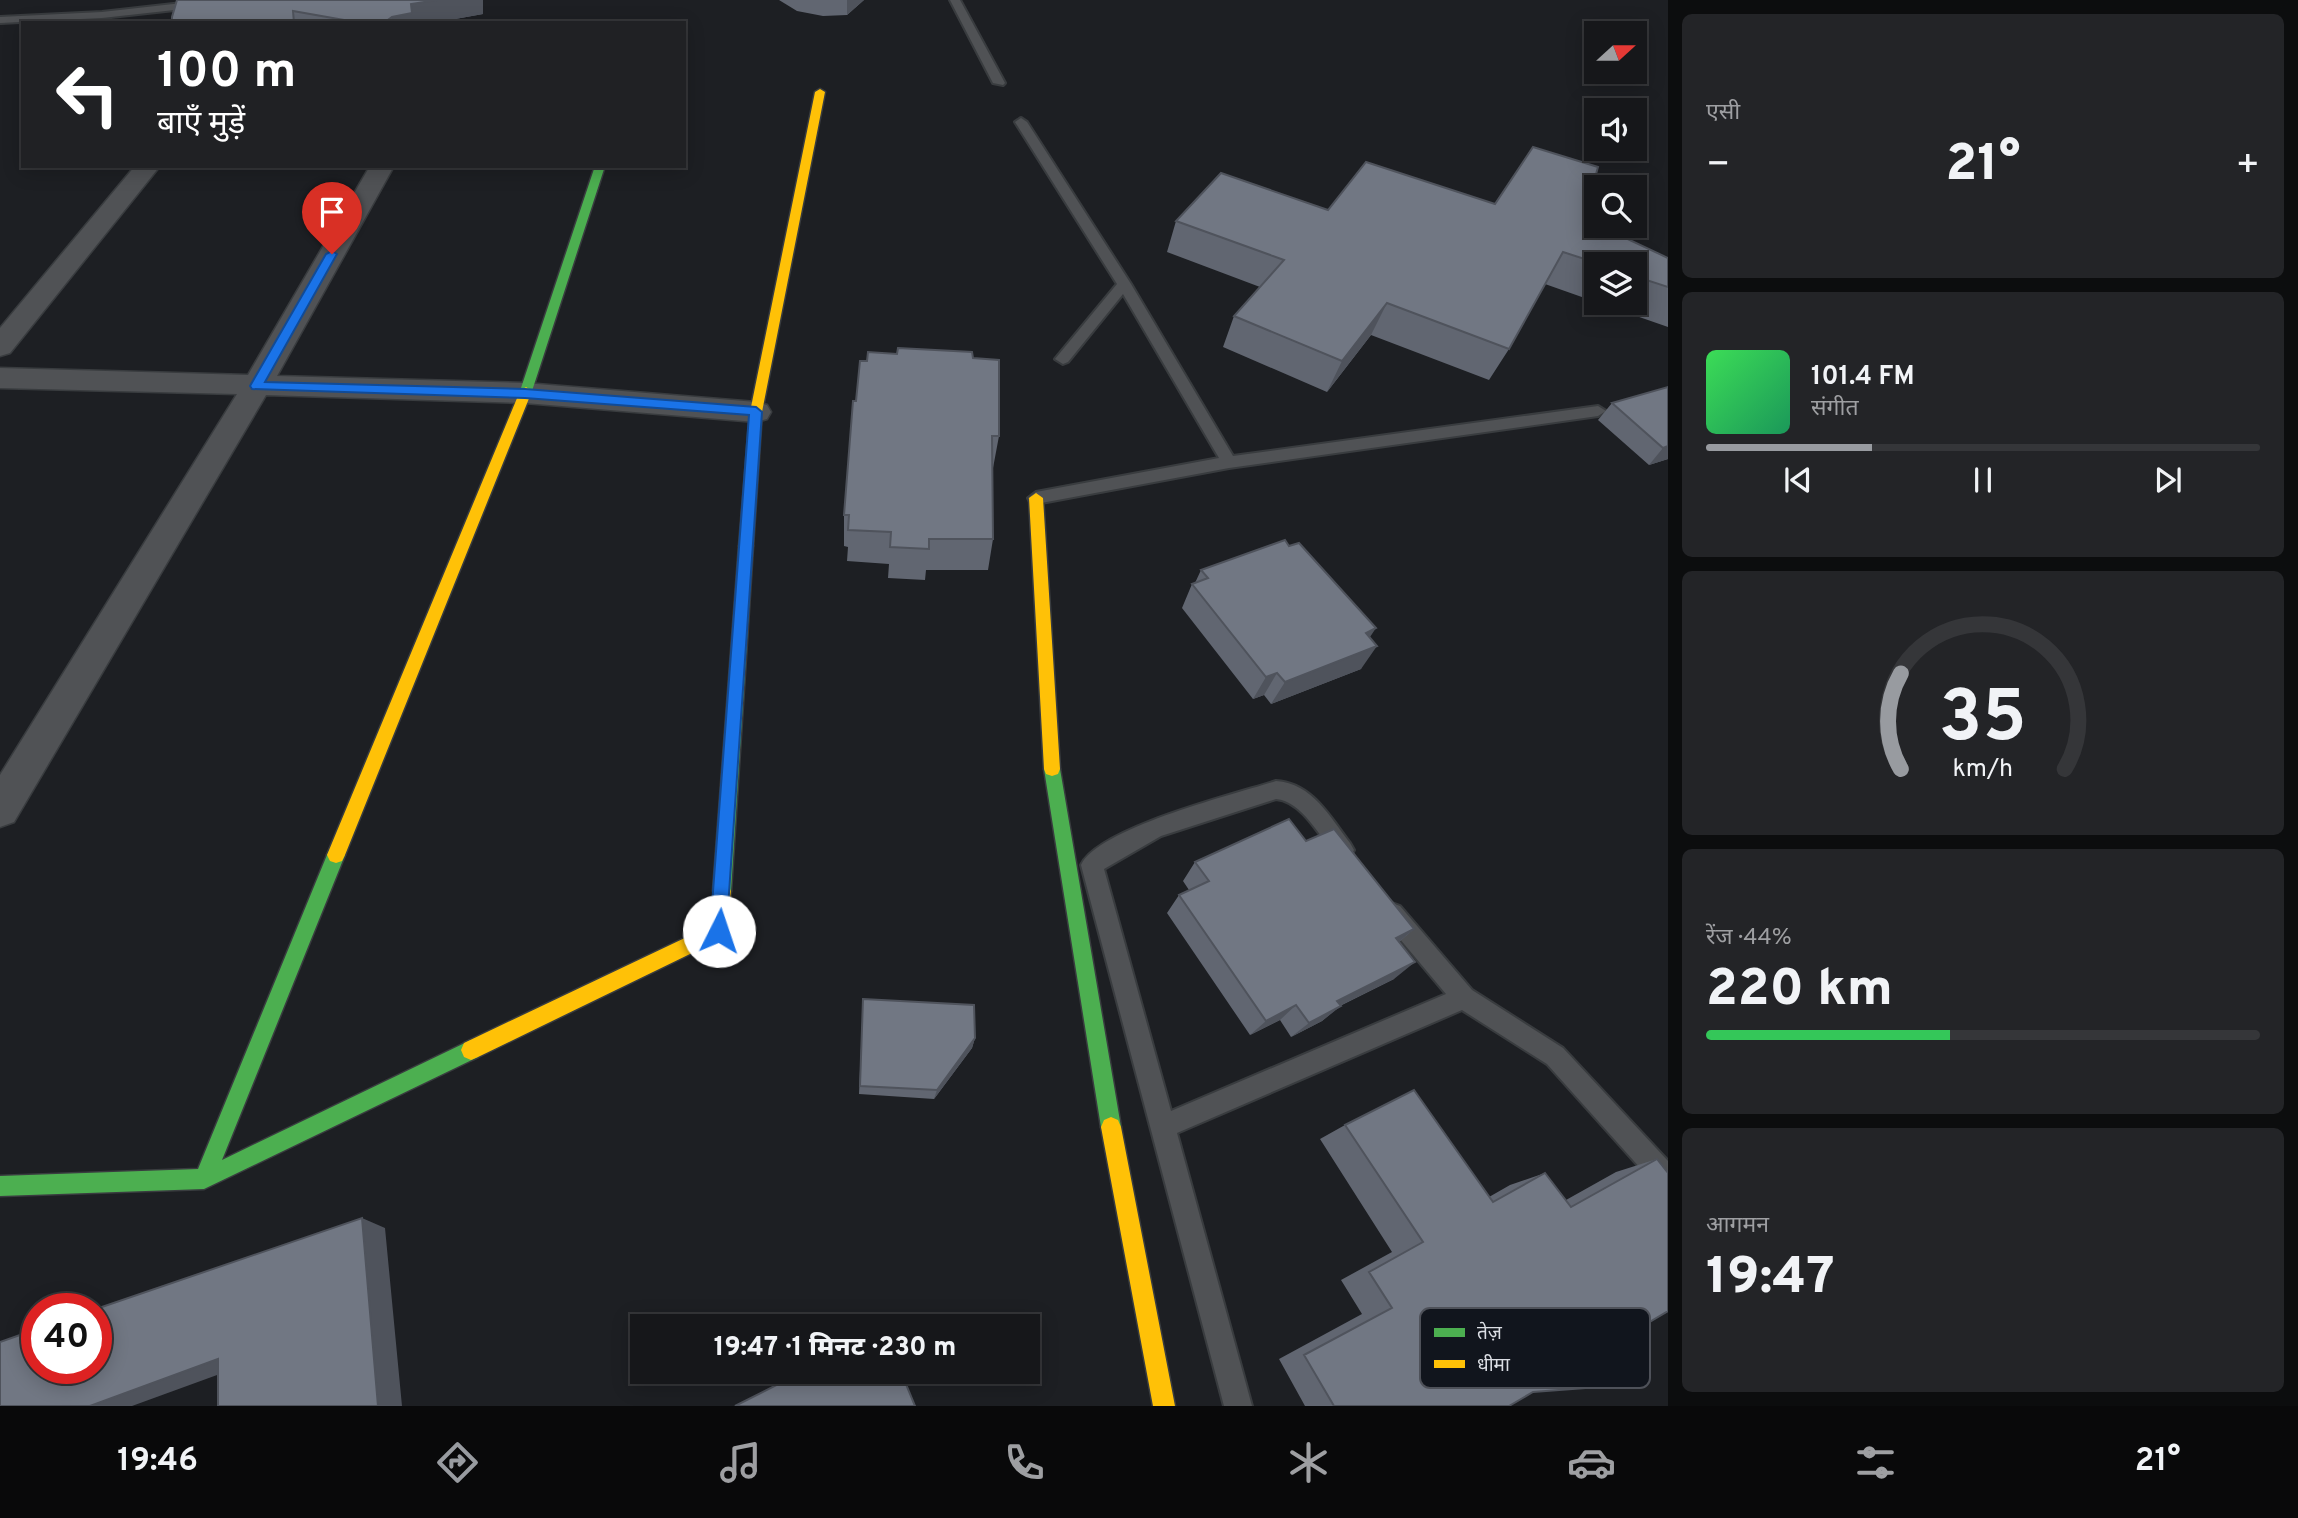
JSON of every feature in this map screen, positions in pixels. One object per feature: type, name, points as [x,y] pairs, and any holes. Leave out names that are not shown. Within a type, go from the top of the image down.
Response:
[{"type":"street","points":[[0,1186],[204,1179],[719,931],[756,412],[820,92]]},
{"type":"street","points":[[0,347],[146,168]]},
{"type":"street","points":[[0,810],[257,386],[381,168]]},
{"type":"street","points":[[204,1179],[525,393],[599,168]]},
{"type":"street","points":[[0,378],[525,393],[756,412]]},
{"type":"street","points":[[1036,498],[1052,777],[1118,1170],[1164,1406]]},
{"type":"lane","points":[[102,15],[116,0]]},
{"type":"lane","points":[[0,20],[102,15],[239,0]]},
{"type":"lane","points":[[955,0],[999,83]]},
{"type":"lane","points":[[1021,122],[1124,284],[1229,462]]},
{"type":"lane","points":[[1063,359],[1124,284]]},
{"type":"lane","points":[[1036,498],[1229,462],[1598,411]]},
{"type":"lane","points":[[1238,1406],[1092,865],[1109,850],[1135,838],[1276,790],[1291,791],[1310,808],[1360,872]]},
{"type":"lane","points":[[1377,893],[1464,998],[1555,1056],[1668,1180]]},
{"type":"lane","points":[[1163,1127],[1464,998]]},
{"type":"building","points":[[177,0],[437,0],[411,4],[412,13],[392,17],[386,21],[350,21],[293,11],[294,21],[172,21]]},
{"type":"building","points":[[1533,147],[1598,167],[1596,175],[1584,175],[1584,238],[1626,238],[1668,258],[1668,287],[1647,280],[1647,252],[1584,252],[1584,259],[1563,252],[1509,349],[1387,303],[1342,361],[1234,316],[1284,260],[1176,221],[1221,173],[1328,210],[1366,162],[1495,204]]},
{"type":"building","points":[[898,348],[972,352],[973,358],[999,360],[999,436],[992,436],[993,539],[929,539],[929,549],[890,547],[891,532],[848,530],[849,515],[844,515],[853,401],[856,401],[860,361],[867,361],[868,352],[897,354]]},
{"type":"building","points":[[1668,387],[1668,446],[1663,448],[1612,403]]},
{"type":"building","points":[[1285,540],[1289,546],[1299,543],[1376,628],[1366,633],[1377,646],[1285,682],[1277,673],[1266,677],[1192,584],[1208,578],[1201,570]]},
{"type":"building","points":[[1289,819],[1306,841],[1334,829],[1414,929],[1396,938],[1415,962],[1337,1001],[1341,1006],[1309,1023],[1296,1005],[1266,1021],[1179,895],[1209,881],[1195,862]]},
{"type":"building","points":[[863,999],[974,1005],[975,1038],[937,1090],[860,1086]]},
{"type":"building","points":[[1414,1090],[1493,1202],[1545,1173],[1571,1207],[1657,1159],[1668,1173],[1668,1311],[1650,1322],[1650,1308],[1420,1308],[1420,1388],[1585,1388],[1533,1392],[1509,1406],[1334,1406],[1304,1355],[1392,1308],[1369,1272],[1423,1242],[1345,1125]]},
{"type":"building","points":[[362,1218],[378,1406],[218,1406],[218,1359],[90,1406],[0,1406],[0,1342],[21,1335],[21,1384],[112,1384],[112,1304]]},
{"type":"building","points":[[778,1384],[906,1384],[915,1406],[735,1406]]},
{"type":"traffic: fast","points":[[526,391],[599,168]]},
{"type":"traffic: fast","points":[[722,891],[746,546]]},
{"type":"traffic: fast","points":[[1052,769],[1111,1127]]},
{"type":"traffic: fast","points":[[204,1179],[336,855]]},
{"type":"traffic: fast","points":[[0,1186],[204,1179],[471,1050]]},
{"type":"traffic: slow","points":[[746,546],[756,412],[820,92]]},
{"type":"traffic: slow","points":[[336,855],[526,391]]},
{"type":"traffic: slow","points":[[1036,498],[1052,769]]},
{"type":"traffic: slow","points":[[471,1050],[719,931],[722,891]]},
{"type":"traffic: slow","points":[[1111,1127],[1164,1406]]},
{"type":"route","points":[[332,254],[257,386],[525,393],[756,412],[719,931]]}]
